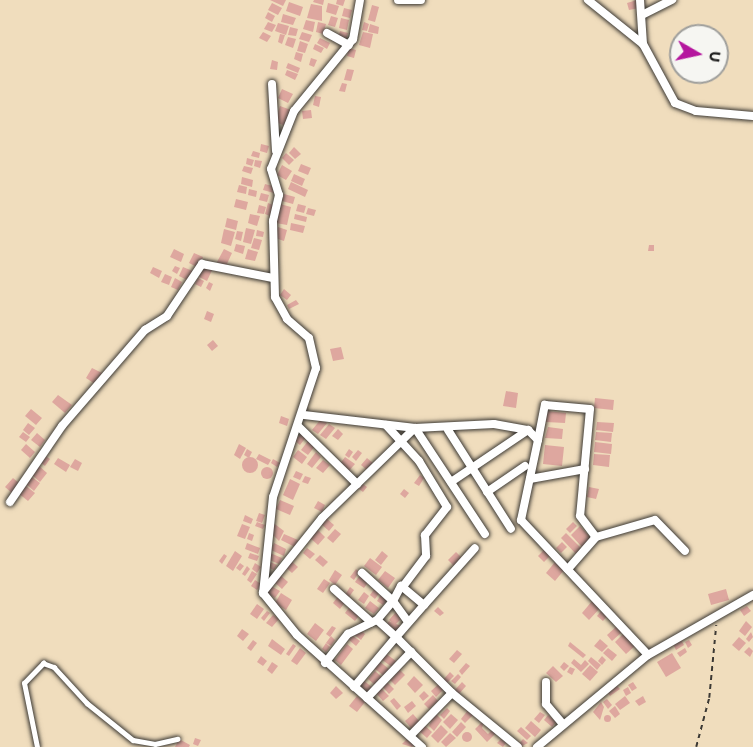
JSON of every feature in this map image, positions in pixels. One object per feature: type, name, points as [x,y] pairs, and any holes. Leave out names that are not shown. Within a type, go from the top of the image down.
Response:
[{"type":"street","points":[[360,0],[349,45],[305,95],[276,151],[272,169],[279,195],[273,278],[280,310],[309,338],[314,353],[312,389],[273,497],[263,593],[275,613],[325,663],[422,747]]},
{"type":"street","points":[[398,0],[421,0]]},
{"type":"street","points":[[588,0],[643,44],[675,103],[696,111],[753,116]]},
{"type":"street","points":[[640,0],[643,44]]},
{"type":"street","points":[[642,15],[672,0]]},
{"type":"street","points":[[327,33],[349,45]]},
{"type":"street","points":[[272,84],[276,151]]},
{"type":"street","points":[[10,502],[62,426],[145,330],[167,315],[202,264],[273,278]]},
{"type":"street","points":[[596,537],[580,516],[590,408],[545,405],[521,519],[648,655]]},
{"type":"street","points":[[303,415],[447,430],[494,424],[528,430],[538,440]]},
{"type":"street","points":[[325,663],[348,634],[374,621],[393,601],[426,556],[425,535],[447,507],[419,461],[386,425]]},
{"type":"street","points":[[298,426],[357,484]]},
{"type":"street","points":[[263,593],[287,558],[357,484],[415,428]]},
{"type":"street","points":[[415,428],[485,534]]},
{"type":"street","points":[[447,430],[511,529]]},
{"type":"street","points":[[451,482],[470,465],[528,430]]},
{"type":"street","points":[[487,492],[525,466]]},
{"type":"street","points":[[530,479],[585,469]]},
{"type":"street","points":[[568,569],[596,537],[655,520],[685,551]]},
{"type":"street","points":[[354,687],[408,622],[475,548]]},
{"type":"street","points":[[362,573],[393,601],[408,622]]},
{"type":"street","points":[[404,585],[423,605]]},
{"type":"street","points":[[334,589],[396,637],[453,693],[518,747]]},
{"type":"street","points":[[537,747],[562,723],[648,655],[753,595]]},
{"type":"street","points":[[367,698],[411,652]]},
{"type":"street","points":[[546,682],[546,704],[562,723]]},
{"type":"street","points":[[410,736],[453,693]]},
{"type":"lane","points":[[37,747],[24,682],[43,663],[54,667],[87,704],[133,740],[155,744],[177,739]]},
{"type":"path","points":[[696,747],[710,698],[716,615]]},
{"type":"building","points":[[270,0],[286,0],[283,6]]},
{"type":"building","points":[[324,0],[323,5],[313,2]]},
{"type":"building","points":[[337,0],[345,0],[343,6],[336,4]]},
{"type":"building","points":[[637,0],[639,8],[629,10],[627,3]]},
{"type":"building","points":[[289,2],[303,7],[300,16],[286,11]]},
{"type":"building","points":[[272,3],[282,8],[278,15],[268,10]]},
{"type":"building","points":[[328,3],[339,6],[336,15],[326,12]]},
{"type":"building","points":[[311,4],[322,6],[322,21],[307,18]]},
{"type":"building","points":[[372,5],[379,7],[375,22],[368,20]]},
{"type":"building","points":[[344,8],[352,10],[350,18],[342,16]]},
{"type":"building","points":[[268,12],[275,16],[272,22],[265,18]]},
{"type":"building","points":[[283,14],[296,18],[293,25],[281,22]]},
{"type":"building","points":[[331,16],[338,18],[335,27],[328,25]]},
{"type":"building","points":[[341,18],[349,20],[347,30],[339,28]]},
{"type":"building","points":[[306,20],[315,22],[313,32],[303,29]]},
{"type":"building","points":[[268,22],[276,25],[272,32],[264,29]]},
{"type":"building","points":[[318,22],[326,24],[323,34],[316,32]]},
{"type":"building","points":[[364,22],[369,24],[367,31],[362,30]]},
{"type":"building","points":[[278,23],[289,26],[286,35],[275,31]]},
{"type":"building","points":[[370,24],[379,27],[378,34],[368,32]]},
{"type":"building","points":[[290,27],[298,29],[296,36],[288,35]]},
{"type":"building","points":[[340,31],[348,33],[346,40],[338,38]]},
{"type":"building","points":[[263,32],[271,36],[267,42],[259,38]]},
{"type":"building","points":[[302,32],[312,35],[309,42],[299,39]]},
{"type":"building","points":[[363,32],[373,34],[370,48],[359,45]]},
{"type":"building","points":[[280,34],[285,35],[282,44],[278,42]]},
{"type":"building","points":[[288,37],[296,39],[293,48],[285,45]]},
{"type":"building","points":[[320,38],[330,43],[327,49],[317,43]]},
{"type":"building","points":[[300,41],[308,44],[305,53],[297,51]]},
{"type":"building","points":[[315,44],[324,48],[321,53],[313,49]]},
{"type":"building","points":[[349,48],[356,50],[354,58],[347,56]]},
{"type":"building","points":[[296,52],[303,54],[301,62],[294,59]]},
{"type":"building","points":[[311,58],[317,60],[314,67],[309,65]]},
{"type":"building","points":[[272,60],[278,62],[277,70],[270,69]]},
{"type":"building","points":[[288,63],[300,68],[298,73],[286,68]]},
{"type":"building","points":[[347,69],[354,70],[351,81],[344,80]]},
{"type":"building","points":[[287,70],[298,74],[295,80],[285,75]]},
{"type":"building","points":[[342,83],[347,84],[345,92],[339,91]]},
{"type":"building","points":[[282,89],[293,94],[288,103],[278,98]]},
{"type":"building","points":[[315,96],[321,97],[319,107],[313,105]]},
{"type":"building","points":[[280,106],[291,110],[286,126],[275,122]]},
{"type":"building","points":[[311,110],[312,118],[303,119],[302,111]]},
{"type":"building","points":[[261,144],[269,146],[267,153],[260,151]]},
{"type":"building","points":[[294,147],[301,154],[295,159],[289,153]]},
{"type":"building","points":[[253,151],[260,153],[259,158],[251,156]]},
{"type":"building","points":[[286,153],[294,160],[289,165],[282,158]]},
{"type":"building","points":[[247,158],[254,160],[252,166],[246,164]]},
{"type":"building","points":[[255,160],[262,161],[260,168],[254,166]]},
{"type":"building","points":[[301,164],[311,168],[308,175],[298,171]]},
{"type":"building","points":[[282,165],[292,171],[286,180],[277,175]]},
{"type":"building","points":[[244,166],[253,168],[251,174],[242,171]]},
{"type":"building","points":[[294,174],[305,179],[302,186],[291,181]]},
{"type":"building","points":[[242,177],[253,180],[252,187],[241,184]]},
{"type":"building","points":[[291,182],[308,190],[305,197],[288,189]]},
{"type":"building","points":[[265,184],[276,187],[274,193],[263,190]]},
{"type":"building","points":[[239,185],[247,187],[246,194],[237,192]]},
{"type":"building","points":[[249,189],[257,191],[256,197],[248,195]]},
{"type":"building","points":[[261,193],[269,195],[267,202],[259,200]]},
{"type":"building","points":[[284,194],[295,197],[293,204],[282,201]]},
{"type":"building","points":[[236,199],[248,202],[246,210],[234,207]]},
{"type":"building","points":[[268,203],[273,205],[270,216],[265,214]]},
{"type":"building","points":[[280,204],[291,207],[287,225],[276,223]]},
{"type":"building","points":[[298,204],[306,206],[304,213],[296,211]]},
{"type":"building","points":[[259,205],[266,207],[264,214],[257,213]]},
{"type":"building","points":[[308,208],[316,210],[314,216],[306,214]]},
{"type":"building","points":[[250,214],[260,216],[257,226],[248,223]]},
{"type":"building","points":[[295,214],[307,217],[306,222],[294,219]]},
{"type":"building","points":[[227,218],[238,221],[236,230],[225,227]]},
{"type":"building","points":[[291,223],[305,226],[303,233],[290,230]]},
{"type":"building","points":[[278,227],[287,230],[284,241],[275,238]]},
{"type":"building","points":[[246,228],[255,230],[251,244],[243,242]]},
{"type":"building","points":[[224,229],[235,232],[231,246],[221,243]]},
{"type":"building","points":[[257,230],[264,232],[263,237],[256,236]]},
{"type":"building","points":[[237,231],[243,232],[241,241],[235,239]]},
{"type":"building","points":[[254,238],[262,240],[259,250],[251,248]]},
{"type":"building","points":[[236,244],[245,246],[243,254],[234,251]]},
{"type":"building","points":[[649,245],[654,245],[654,251],[648,251]]},
{"type":"building","points":[[174,249],[184,254],[181,262],[170,257]]},
{"type":"building","points":[[224,249],[232,253],[226,266],[217,262]]},
{"type":"building","points":[[248,249],[258,252],[255,261],[245,259]]},
{"type":"building","points":[[194,253],[203,257],[199,268],[189,263]]},
{"type":"building","points":[[205,264],[213,268],[207,281],[199,277]]},
{"type":"building","points":[[175,266],[180,268],[177,274],[172,271]]},
{"type":"building","points":[[153,267],[162,271],[159,278],[150,273]]},
{"type":"building","points":[[183,267],[195,272],[191,282],[179,276]]},
{"type":"building","points":[[165,274],[172,277],[169,285],[161,282]]},
{"type":"building","points":[[175,278],[182,282],[178,290],[171,287]]},
{"type":"building","points":[[198,278],[204,281],[201,287],[195,284]]},
{"type":"building","points":[[209,282],[213,284],[210,291],[206,288]]},
{"type":"building","points":[[284,289],[291,295],[287,300],[280,295]]},
{"type":"building","points":[[296,300],[299,304],[289,309],[287,305]]},
{"type":"building","points":[[207,311],[214,314],[211,322],[204,319]]},
{"type":"building","points":[[213,340],[218,346],[212,351],[207,345]]},
{"type":"building","points":[[341,347],[344,359],[333,361],[330,349]]},
{"type":"building","points":[[92,368],[102,373],[95,384],[86,378]]},
{"type":"building","points":[[506,391],[518,393],[516,408],[503,406]]},
{"type":"building","points":[[58,395],[72,405],[65,413],[52,402]]},
{"type":"building","points":[[595,398],[614,400],[613,410],[594,408]]},
{"type":"building","points":[[31,409],[42,418],[36,425],[25,416]]},
{"type":"building","points":[[547,411],[566,413],[565,423],[546,422]]},
{"type":"building","points":[[281,416],[289,419],[287,426],[279,423]]},
{"type":"building","points":[[321,419],[327,423],[318,434],[312,430]]},
{"type":"building","points":[[597,422],[614,423],[613,432],[596,430]]},
{"type":"building","points":[[28,423],[35,428],[29,435],[23,430]]},
{"type":"building","points":[[329,424],[335,428],[326,439],[320,435]]},
{"type":"building","points":[[548,427],[563,429],[562,439],[545,438]]},
{"type":"building","points":[[338,429],[343,434],[338,440],[332,436]]},
{"type":"building","points":[[23,432],[30,437],[26,442],[19,437]]},
{"type":"building","points":[[302,432],[307,436],[300,445],[295,441]]},
{"type":"building","points":[[596,432],[612,433],[611,442],[595,440]]},
{"type":"building","points":[[37,433],[45,440],[40,447],[31,440]]},
{"type":"building","points":[[308,441],[315,446],[308,455],[301,450]]},
{"type":"building","points":[[595,442],[612,444],[611,454],[594,452]]},
{"type":"building","points":[[26,444],[35,452],[30,458],[21,450]]},
{"type":"building","points":[[239,444],[246,448],[240,459],[234,455]]},
{"type":"building","points":[[545,445],[564,447],[562,466],[543,464]]},
{"type":"building","points":[[247,449],[252,452],[249,458],[244,455]]},
{"type":"building","points":[[349,449],[353,452],[349,458],[345,455]]},
{"type":"building","points":[[298,450],[307,457],[302,464],[293,457]]},
{"type":"building","points":[[358,450],[362,453],[356,461],[352,457]]},
{"type":"building","points":[[316,452],[321,457],[312,468],[307,464]]},
{"type":"building","points":[[259,454],[271,460],[268,465],[256,459]]},
{"type":"building","points":[[594,454],[610,455],[609,467],[593,465]]},
{"type":"building","points":[[44,455],[50,459],[45,466],[39,461]]},
{"type":"building","points":[[247,457],[253,457],[258,465],[256,471],[247,473],[242,468],[242,462]]},
{"type":"building","points":[[345,457],[355,464],[348,472],[339,465]]},
{"type":"building","points":[[58,458],[70,465],[66,472],[54,464]]},
{"type":"building","points":[[367,458],[374,464],[368,471],[361,465]]},
{"type":"building","points":[[75,459],[82,463],[78,471],[70,467]]},
{"type":"building","points":[[273,459],[280,463],[277,467],[271,463]]},
{"type":"building","points":[[323,460],[330,465],[323,473],[316,468]]},
{"type":"building","points":[[39,466],[47,473],[40,482],[32,475]]},
{"type":"building","points":[[269,467],[272,468],[272,478],[265,479],[262,478],[261,471],[262,468]]},
{"type":"building","points":[[296,471],[303,474],[300,480],[293,477]]},
{"type":"building","points":[[420,475],[424,478],[419,486],[414,483]]},
{"type":"building","points":[[305,476],[311,478],[308,484],[302,482]]},
{"type":"building","points":[[32,477],[40,483],[34,491],[26,484]]},
{"type":"building","points":[[13,478],[20,484],[12,493],[5,487]]},
{"type":"building","points":[[290,479],[300,484],[293,500],[283,495]]},
{"type":"building","points":[[363,484],[367,487],[363,492],[359,489]]},
{"type":"building","points":[[25,485],[35,493],[28,501],[18,493]]},
{"type":"building","points":[[589,487],[599,489],[596,499],[587,497]]},
{"type":"building","points":[[404,489],[409,493],[405,498],[400,494]]},
{"type":"building","points":[[280,500],[294,506],[290,515],[276,509]]},
{"type":"building","points":[[318,501],[325,505],[322,512],[314,508]]},
{"type":"building","points":[[259,513],[265,515],[262,523],[256,521]]},
{"type":"building","points":[[245,515],[253,519],[251,524],[243,521]]},
{"type":"building","points":[[326,518],[334,525],[329,531],[321,524]]},
{"type":"building","points":[[257,522],[265,525],[263,529],[255,526]]},
{"type":"building","points":[[272,522],[284,531],[279,541],[268,530]]},
{"type":"building","points":[[573,522],[577,526],[570,533],[566,529]]},
{"type":"building","points":[[242,524],[250,527],[245,539],[237,536]]},
{"type":"building","points":[[580,526],[591,538],[582,547],[571,535]]},
{"type":"building","points":[[317,529],[325,537],[318,545],[309,537]]},
{"type":"building","points":[[335,529],[341,534],[333,543],[327,538]]},
{"type":"building","points":[[249,533],[254,535],[252,541],[247,539]]},
{"type":"building","points":[[566,533],[582,549],[576,554],[561,538]]},
{"type":"building","points":[[284,534],[298,540],[295,547],[281,540]]},
{"type":"building","points":[[562,542],[567,547],[561,553],[556,548]]},
{"type":"building","points":[[247,543],[260,548],[258,554],[245,549]]},
{"type":"building","points":[[274,543],[286,549],[284,556],[271,550]]},
{"type":"building","points":[[307,548],[315,554],[310,559],[303,553]]},
{"type":"building","points":[[544,550],[550,556],[544,562],[538,556]]},
{"type":"building","points":[[235,551],[242,556],[233,571],[226,566]]},
{"type":"building","points":[[382,551],[388,556],[381,565],[375,560]]},
{"type":"building","points":[[456,552],[464,560],[456,568],[448,560]]},
{"type":"building","points":[[250,553],[259,556],[257,561],[248,558]]},
{"type":"building","points":[[270,553],[282,558],[279,564],[267,559]]},
{"type":"building","points":[[224,554],[227,556],[222,564],[219,561]]},
{"type":"building","points":[[320,555],[328,562],[323,567],[315,560]]},
{"type":"building","points":[[370,558],[382,567],[376,575],[364,566]]},
{"type":"building","points":[[289,559],[298,567],[292,573],[283,565]]},
{"type":"building","points":[[268,561],[277,565],[274,570],[265,566]]},
{"type":"building","points":[[555,562],[564,570],[555,581],[546,573]]},
{"type":"building","points":[[240,563],[244,566],[240,571],[236,568]]},
{"type":"building","points":[[255,563],[261,567],[257,573],[252,569]]},
{"type":"building","points":[[247,566],[250,569],[245,576],[242,574]]},
{"type":"building","points":[[356,569],[359,572],[354,580],[350,577]]},
{"type":"building","points":[[335,570],[342,575],[335,585],[329,580]]},
{"type":"building","points":[[252,571],[257,574],[251,583],[247,580]]},
{"type":"building","points":[[385,571],[395,578],[388,588],[378,580]]},
{"type":"building","points":[[279,574],[288,582],[282,589],[273,581]]},
{"type":"building","points":[[360,575],[369,581],[364,588],[355,582]]},
{"type":"building","points":[[324,579],[330,583],[323,593],[317,589]]},
{"type":"building","points":[[255,580],[261,584],[257,590],[251,586]]},
{"type":"building","points":[[271,586],[280,591],[275,598],[267,593]]},
{"type":"building","points":[[350,587],[354,590],[349,597],[345,595]]},
{"type":"building","points":[[375,588],[380,592],[375,599],[370,595]]},
{"type":"building","points":[[726,589],[729,600],[711,605],[708,594]]},
{"type":"building","points":[[364,592],[369,596],[364,604],[358,600]]},
{"type":"building","points":[[281,593],[292,600],[286,610],[275,603]]},
{"type":"building","points":[[382,593],[389,597],[383,605],[377,601]]},
{"type":"building","points":[[339,595],[346,601],[340,609],[333,603]]},
{"type":"building","points":[[593,600],[601,607],[589,620],[582,613]]},
{"type":"building","points":[[370,601],[379,608],[374,614],[365,608]]},
{"type":"building","points":[[257,604],[264,609],[257,619],[250,614]]},
{"type":"building","points":[[351,605],[361,613],[355,621],[345,613]]},
{"type":"building","points":[[747,606],[751,611],[744,616],[740,610]]},
{"type":"building","points":[[438,607],[444,613],[440,616],[434,611]]},
{"type":"building","points":[[602,610],[608,615],[603,621],[597,616]]},
{"type":"building","points":[[267,611],[270,613],[264,621],[261,618]]},
{"type":"building","points":[[396,612],[402,618],[395,625],[389,620]]},
{"type":"building","points":[[273,615],[279,619],[272,627],[266,623]]},
{"type":"building","points":[[389,621],[401,626],[396,632],[387,624]]},
{"type":"building","points":[[746,621],[752,627],[745,636],[739,631]]},
{"type":"building","points":[[315,623],[324,630],[316,641],[307,634]]},
{"type":"building","points":[[332,626],[336,628],[330,637],[326,634]]},
{"type":"building","points":[[617,626],[622,632],[612,641],[607,635]]},
{"type":"building","points":[[358,628],[365,634],[361,640],[353,634]]},
{"type":"building","points":[[242,629],[249,634],[243,641],[237,636]]},
{"type":"building","points":[[625,632],[636,645],[626,654],[615,642]]},
{"type":"building","points":[[751,632],[753,637],[749,642],[746,639]]},
{"type":"building","points":[[331,636],[335,640],[331,646],[326,643]]},
{"type":"building","points":[[353,636],[360,641],[356,646],[349,640]]},
{"type":"building","points":[[739,637],[746,643],[739,651],[732,645]]},
{"type":"building","points":[[272,639],[285,649],[281,655],[268,646]]},
{"type":"building","points":[[600,639],[608,646],[602,652],[594,646]]},
{"type":"building","points":[[253,640],[257,643],[251,651],[247,648]]},
{"type":"building","points":[[681,640],[684,645],[676,650],[673,644]]},
{"type":"building","points":[[689,640],[692,645],[688,648],[685,642]]},
{"type":"building","points":[[570,642],[586,655],[583,658],[568,646]]},
{"type":"building","points":[[326,643],[330,647],[326,652],[322,649]]},
{"type":"building","points":[[293,644],[296,646],[289,656],[286,654]]},
{"type":"building","points":[[347,644],[353,649],[341,665],[335,660]]},
{"type":"building","points":[[749,647],[753,651],[750,657],[744,652]]},
{"type":"building","points":[[300,648],[306,653],[297,665],[291,661]]},
{"type":"building","points":[[608,648],[617,655],[612,661],[603,653]]},
{"type":"building","points":[[685,648],[687,652],[680,657],[677,653]]},
{"type":"building","points":[[457,650],[462,654],[454,663],[449,659]]},
{"type":"building","points":[[385,653],[396,661],[392,667],[381,659]]},
{"type":"building","points":[[672,653],[681,668],[666,677],[657,662]]},
{"type":"building","points":[[261,656],[267,661],[263,666],[257,662]]},
{"type":"building","points":[[602,656],[606,660],[602,665],[598,661]]},
{"type":"building","points":[[591,657],[601,665],[597,670],[588,661]]},
{"type":"building","points":[[574,659],[581,665],[585,660],[589,664],[581,672],[571,663]]},
{"type":"building","points":[[379,661],[389,669],[384,676],[374,668]]},
{"type":"building","points":[[272,662],[278,666],[272,674],[267,670]]},
{"type":"building","points":[[564,662],[569,666],[564,671],[560,667]]},
{"type":"building","points":[[466,663],[470,666],[462,675],[459,671]]},
{"type":"building","points":[[590,665],[598,672],[590,681],[582,674]]},
{"type":"building","points":[[553,666],[563,676],[556,682],[546,673]]},
{"type":"building","points":[[570,667],[575,669],[572,675],[567,672]]},
{"type":"building","points":[[400,670],[405,675],[395,685],[390,680]]},
{"type":"building","points":[[375,671],[383,678],[376,686],[368,679]]},
{"type":"building","points":[[450,672],[454,676],[447,683],[443,680]]},
{"type":"building","points":[[458,674],[461,677],[455,684],[451,681]]},
{"type":"building","points":[[414,676],[423,685],[415,693],[407,684]]},
{"type":"building","points":[[363,680],[373,688],[369,693],[359,685]]},
{"type":"building","points":[[385,680],[394,689],[389,694],[380,684]]},
{"type":"building","points":[[441,682],[446,687],[436,697],[431,691]]},
{"type":"building","points":[[462,682],[466,686],[458,695],[454,691]]},
{"type":"building","points":[[633,682],[637,688],[632,691],[628,685]]},
{"type":"building","points":[[616,685],[620,689],[610,696],[608,693]]},
{"type":"building","points":[[336,686],[343,693],[336,699],[330,693]]},
{"type":"building","points":[[380,687],[389,696],[383,701],[375,692]]},
{"type":"building","points":[[628,687],[631,693],[626,696],[623,690]]},
{"type":"building","points":[[424,691],[429,696],[423,701],[419,696]]},
{"type":"building","points":[[433,695],[438,701],[429,709],[424,704]]},
{"type":"building","points":[[357,696],[365,702],[357,712],[349,706]]},
{"type":"building","points":[[625,696],[630,703],[620,710],[615,704]]},
{"type":"building","points":[[643,696],[646,702],[639,706],[635,701]]},
{"type":"building","points":[[394,698],[401,706],[397,710],[390,701]]},
{"type":"building","points":[[607,699],[612,705],[608,709],[603,702]]},
{"type":"building","points":[[412,701],[416,706],[408,713],[404,707]]},
{"type":"building","points":[[601,702],[604,707],[600,720],[593,712]]},
{"type":"building","points":[[615,706],[620,714],[615,718],[609,711]]},
{"type":"building","points":[[447,708],[450,711],[444,719],[440,715]]},
{"type":"building","points":[[468,710],[473,715],[465,723],[461,719]]},
{"type":"building","points":[[540,712],[545,715],[539,723],[534,719]]},
{"type":"building","points":[[435,713],[442,720],[434,731],[429,726]]},
{"type":"building","points":[[413,714],[420,722],[412,729],[405,721]]},
{"type":"building","points":[[451,714],[458,720],[450,729],[443,722]]},
{"type":"building","points":[[607,714],[611,718],[607,722],[603,718]]},
{"type":"building","points":[[548,715],[556,722],[552,727],[544,720]]},
{"type":"building","points":[[485,719],[482,728],[488,734],[494,728],[498,731],[487,742],[475,729]]},
{"type":"building","points":[[531,721],[541,730],[535,737],[525,728]]},
{"type":"building","points":[[461,722],[466,727],[457,737],[452,732]]},
{"type":"building","points":[[424,725],[432,732],[427,738],[419,731]]},
{"type":"building","points":[[441,725],[448,732],[438,743],[431,736]]},
{"type":"building","points":[[521,727],[531,736],[527,740],[517,731]]},
{"type":"building","points":[[467,732],[471,733],[471,741],[467,742],[463,741],[462,737],[463,733]]},
{"type":"building","points":[[450,733],[456,738],[446,747],[441,742]]},
{"type":"building","points":[[195,738],[201,740],[198,746],[193,744]]},
{"type":"building","points":[[179,739],[190,745],[189,747],[175,747]]},
{"type":"building","points":[[407,739],[414,745],[412,747],[402,744]]},
{"type":"building","points":[[501,739],[506,743],[503,747],[497,743]]},
{"type":"building","points":[[523,739],[528,743],[520,747],[518,745]]}]
